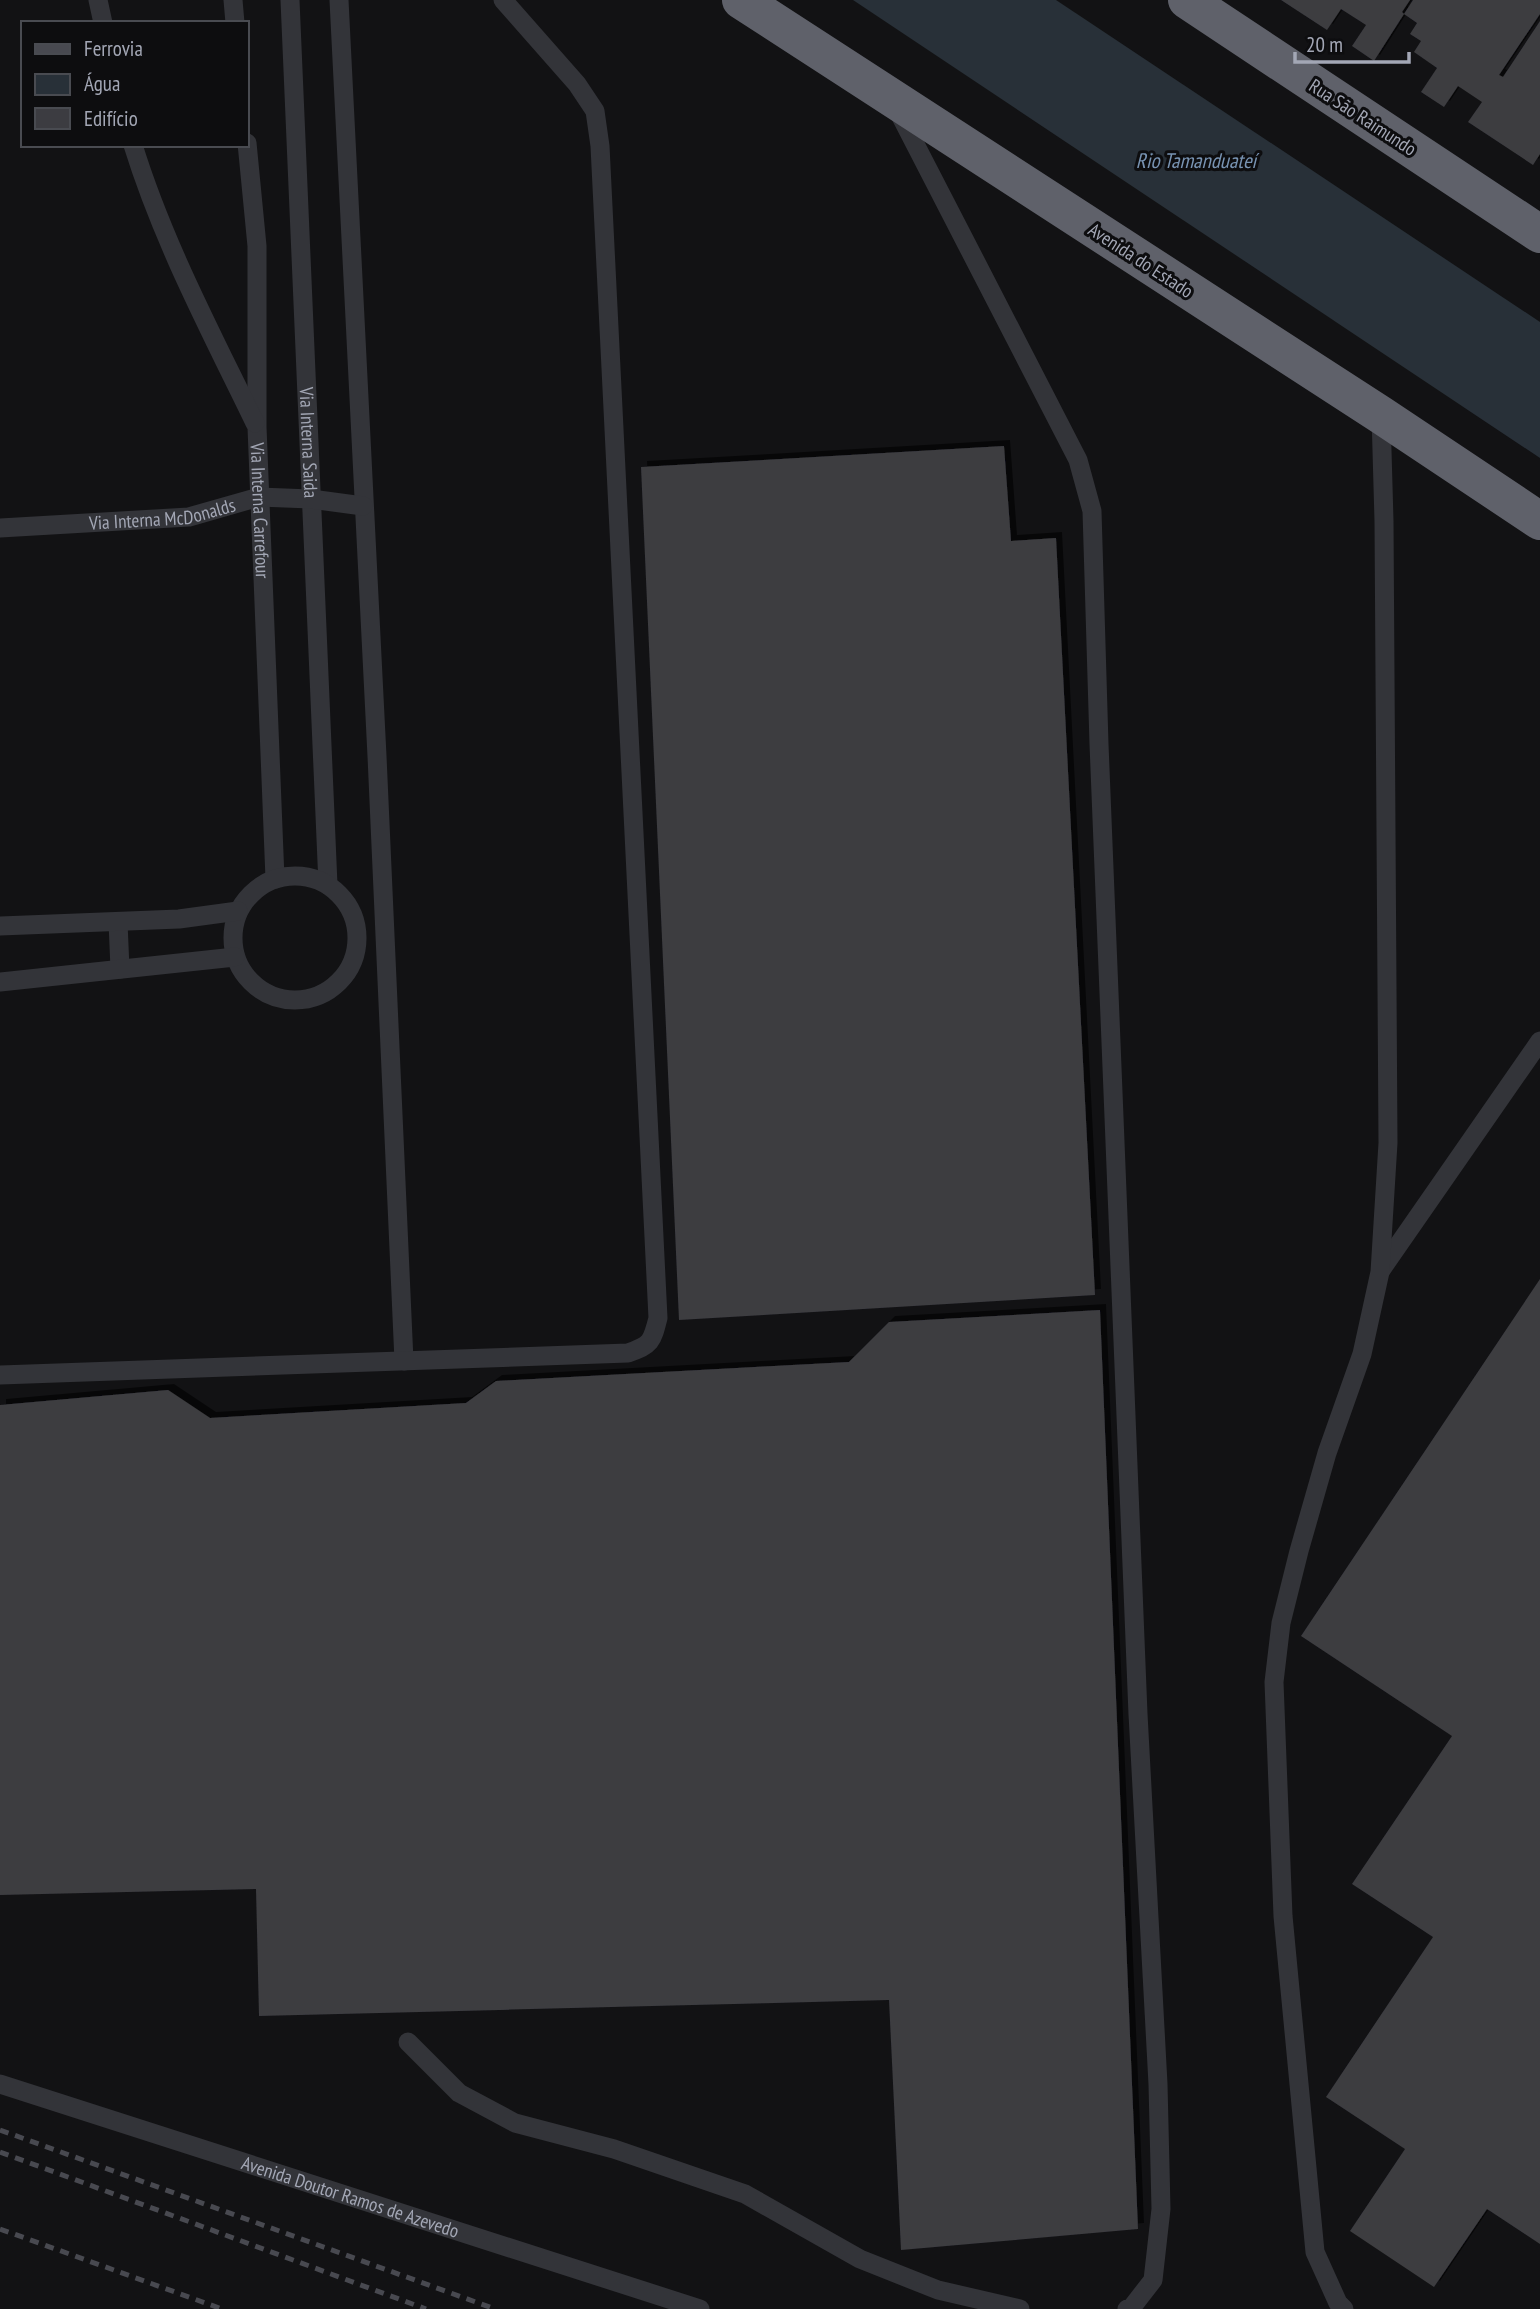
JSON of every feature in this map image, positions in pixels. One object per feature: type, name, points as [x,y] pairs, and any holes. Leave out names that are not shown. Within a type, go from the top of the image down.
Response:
[{"type":"highway","name":"Avenida do Estado","points":[[741,0],[1540,521]]},
{"type":"highway","name":"Rua São Raimundo","points":[[1187,0],[1540,234]]},
{"type":"lane","points":[[98,0],[103,21]]},
{"type":"lane","points":[[233,0],[235,21]]},
{"type":"lane","name":"Via Interna Saida","points":[[290,0],[328,885]]},
{"type":"lane","points":[[339,0],[404,1361]]},
{"type":"lane","points":[[0,1375],[628,1353],[647,1346],[653,1337],[657,1318],[600,146],[595,111],[577,84],[503,0]]},
{"type":"lane","points":[[892,99],[1078,460],[1092,511],[1099,758],[1161,2195],[1153,2280],[1132,2307],[1127,2309]]},
{"type":"lane","points":[[134,147],[148,194],[177,261],[257,426]]},
{"type":"lane","name":"Via Interna Carrefour","points":[[247,147],[257,246],[259,497],[275,879]]},
{"type":"lane","points":[[1344,2309],[1338,2303],[1315,2252],[1283,1916],[1274,1682],[1281,1623],[1299,1551],[1327,1453],[1362,1354],[1380,1272],[1388,1143],[1381,415]]},
{"type":"lane","name":"Via Interna McDonalds","points":[[0,528],[189,517],[259,497],[311,499],[363,506]]},
{"type":"lane","points":[[292,876],[311,878],[328,885],[344,900],[355,919],[358,940],[354,962],[342,981],[325,994],[303,1000],[281,1000],[261,991],[245,976],[235,957],[232,934],[238,911],[260,886],[275,879],[292,876]]},
{"type":"lane","points":[[0,926],[179,919],[238,911]]},
{"type":"lane","points":[[118,922],[120,968]]},
{"type":"lane","points":[[358,940],[385,938]]},
{"type":"lane","points":[[0,982],[235,957]]},
{"type":"lane","points":[[1380,1272],[1540,1041]]},
{"type":"lane","points":[[408,2042],[459,2093],[515,2123],[614,2148],[745,2194],[860,2259],[939,2290],[1020,2309]]},
{"type":"lane","name":"Avenida Doutor Ramos de Azevedo","points":[[0,2084],[700,2309]]},
{"type":"water","name":"Rio Tamanduateí","points":[[853,0],[1056,0],[1540,322],[1540,458]]},
{"type":"building","points":[[1281,0],[1410,0],[1374,61],[1352,46],[1366,25],[1341,9],[1327,30]]},
{"type":"building","points":[[1413,0],[1540,0],[1540,14],[1499,75],[1503,77],[1540,21],[1540,154],[1533,165],[1468,122],[1482,102],[1458,86],[1444,107],[1421,92],[1437,68],[1414,52],[1421,41],[1410,34],[1417,23],[1404,14]]},
{"type":"building","points":[[1004,446],[1011,541],[1056,538],[1095,1295],[679,1320],[641,467]]},
{"type":"building","points":[[1540,1279],[1540,2244],[1487,2209],[1434,2287],[1350,2231],[1405,2149],[1326,2097],[1433,1937],[1352,1884],[1452,1736],[1301,1636]]},
{"type":"building","points":[[1100,1310],[1138,2229],[901,2250],[889,2000],[259,2016],[256,1889],[0,1895],[0,1405],[168,1390],[210,1418],[466,1403],[496,1381],[849,1362],[889,1322]]},
{"type":"railway","points":[[0,2130],[495,2309]]},
{"type":"railway","points":[[0,2152],[426,2309]]},
{"type":"railway","points":[[0,2229],[222,2309]]}]
